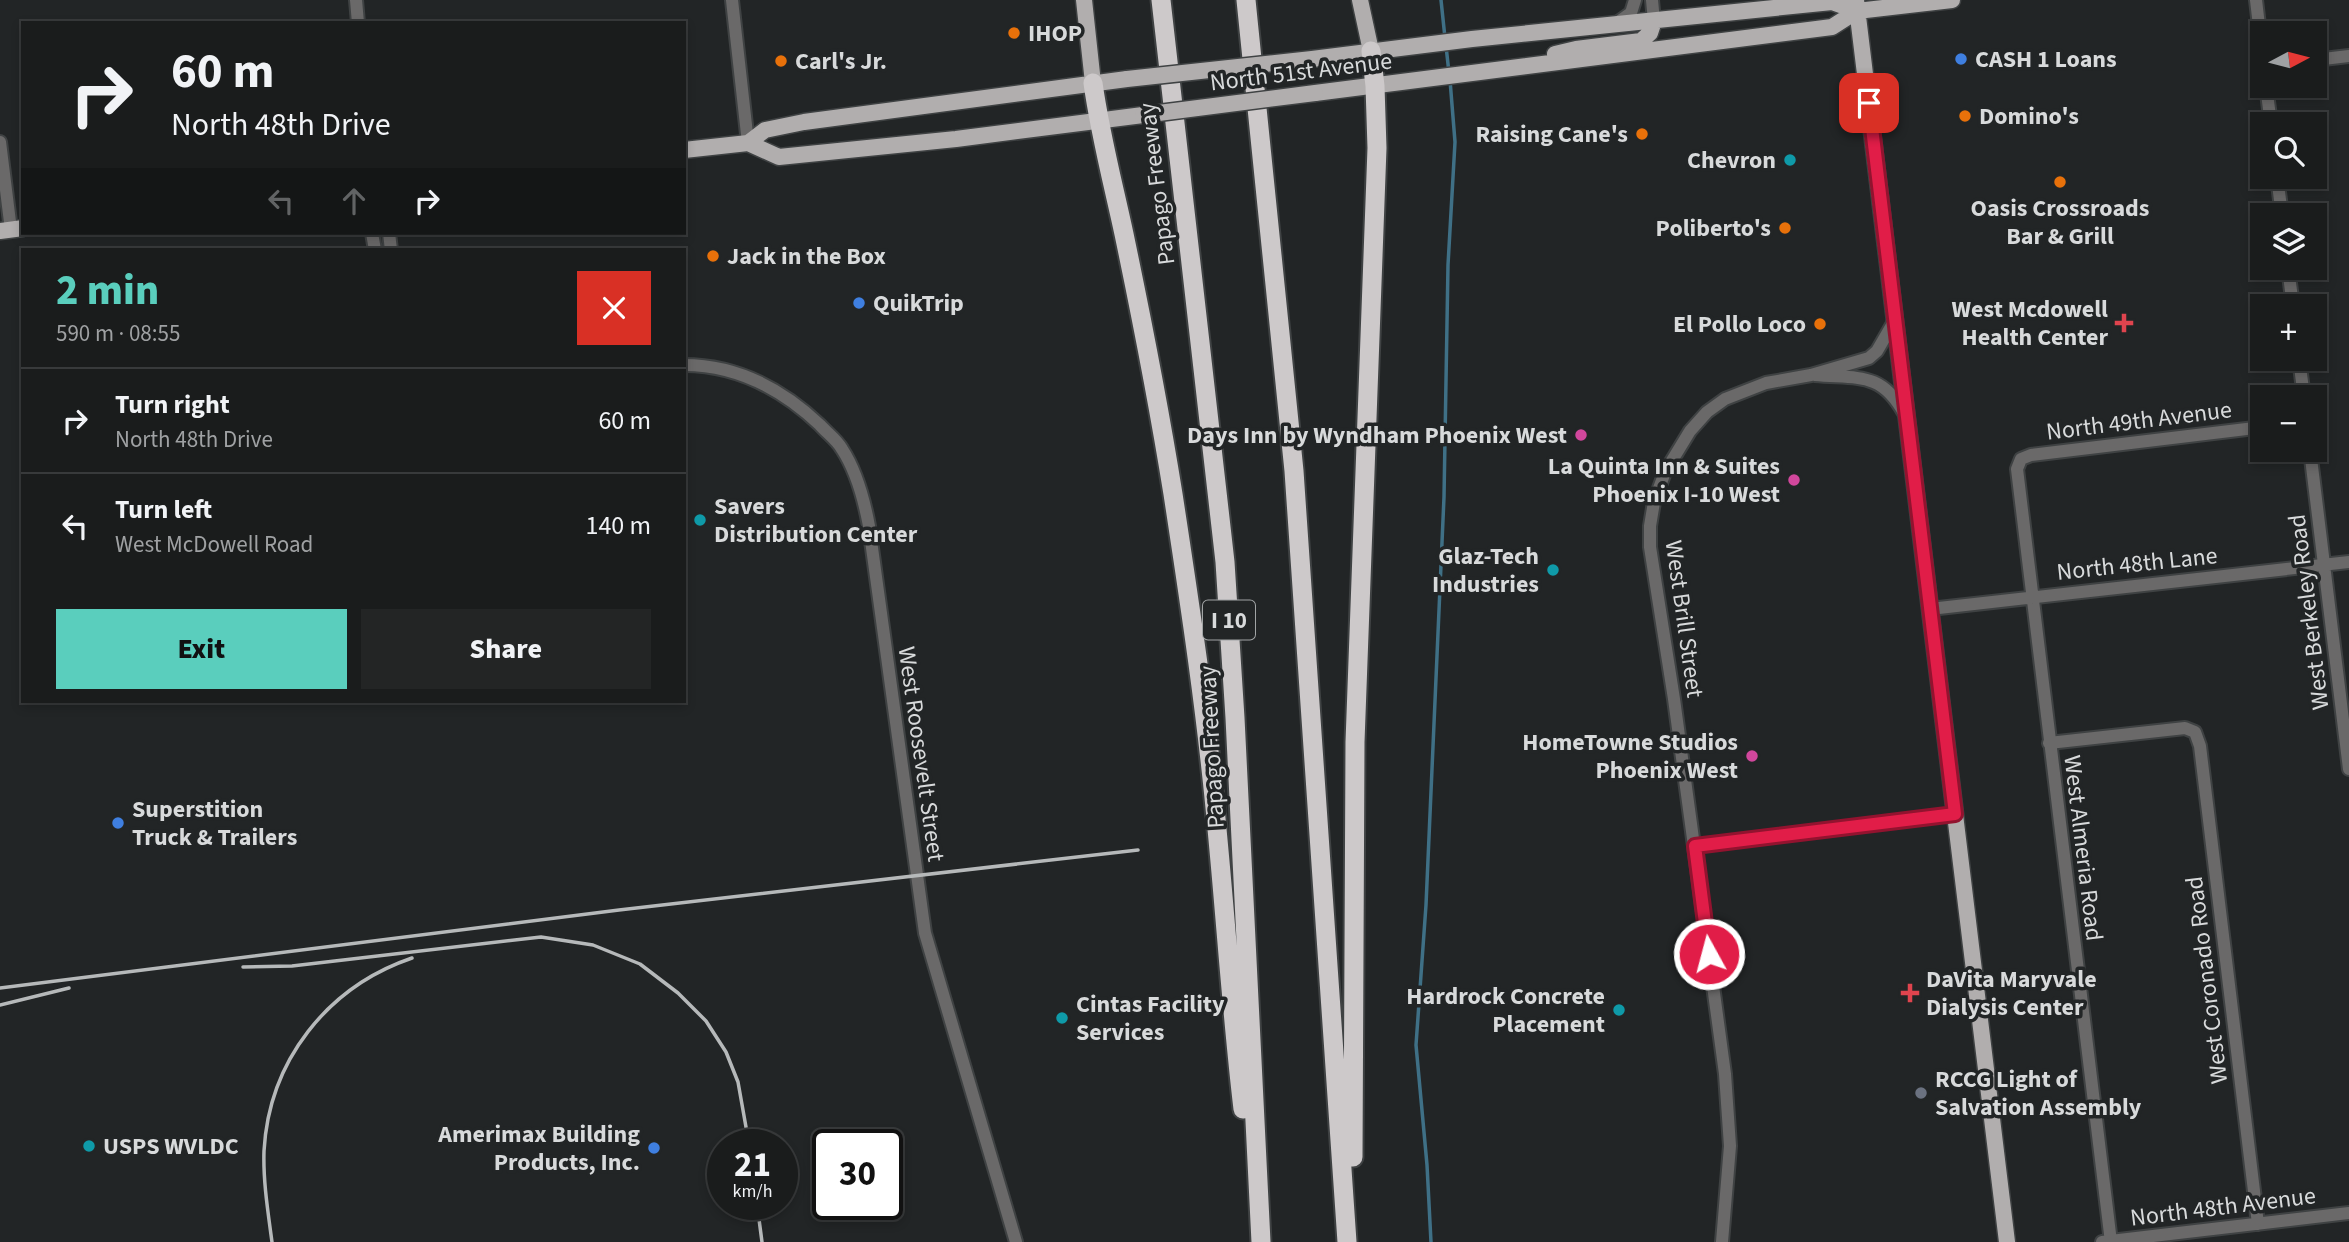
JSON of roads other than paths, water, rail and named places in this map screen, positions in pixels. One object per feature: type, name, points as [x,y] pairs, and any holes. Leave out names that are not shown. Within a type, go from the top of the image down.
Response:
[{"type":"highway","name":"Papago Freeway","points":[[1161,0],[1225,562],[1235,718],[1259,1242]]},
{"type":"highway","points":[[1245,0],[1294,471],[1350,1242]]},
{"type":"highway","points":[[1350,1242],[1356,962],[1355,767],[1377,160],[1371,51]]},
{"type":"highway","points":[[1093,83],[1098,120],[1138,305],[1171,482],[1195,638],[1217,827],[1230,995],[1259,1242]]},
{"type":"main road","points":[[1084,0],[1093,83]]},
{"type":"main road","points":[[1360,0],[1371,51]]},
{"type":"main road","name":"North 51st Avenue","points":[[748,143],[765,130],[804,122],[1093,83],[1472,39],[1832,2],[1856,6],[1952,0]]},
{"type":"main road","name":"North 51st Avenue","points":[[686,150],[748,143],[779,157],[956,139],[1832,27],[1856,6]]},
{"type":"main road","points":[[1856,6],[2007,1242]]},
{"type":"main road","points":[[1505,69],[1569,50],[1642,41],[1650,33],[1654,21]]},
{"type":"street","points":[[356,0],[358,21]]},
{"type":"street","points":[[732,0],[748,143]]},
{"type":"street","points":[[1613,25],[1627,18],[1635,0]]},
{"type":"street","points":[[1652,0],[1654,21]]},
{"type":"street","points":[[2256,0],[2258,21]]},
{"type":"street","points":[[2328,58],[2349,56]]},
{"type":"street","points":[[0,142],[11,230]]},
{"type":"street","points":[[1811,375],[1873,355],[1895,320]]},
{"type":"street","name":"West Roosevelt Street","points":[[686,365],[720,369],[767,385],[787,397],[841,446],[862,493],[869,526],[925,933],[996,1166],[1016,1242]]},
{"type":"street","points":[[1811,375],[1875,382],[1886,387],[1894,395],[1907,419]]},
{"type":"street","name":"West Brill Street","points":[[1722,1242],[1730,1138],[1725,1074],[1695,846],[1650,547],[1650,526],[1654,502],[1671,463],[1690,431],[1707,412],[1725,399],[1749,388],[1811,375]]},
{"type":"street","name":"North 49th Avenue","points":[[2021,459],[2031,455],[2250,429]]},
{"type":"street","name":"West Almeria Road","points":[[2021,459],[2017,469],[2031,597],[2108,1242]]},
{"type":"street","name":"West Berkeley Road","points":[[2312,462],[2349,769]]},
{"type":"street","name":"North 48th Lane","points":[[1930,609],[2349,562]]},
{"type":"street","name":"West Coronado Road","points":[[2049,743],[2185,729],[2194,732],[2200,746],[2258,1224]]},
{"type":"street","points":[[1695,846],[1955,814]]},
{"type":"street","name":"North 48th Avenue","points":[[2108,1242],[2349,1213]]},
{"type":"waterway","points":[[1441,0],[1445,38]]},
{"type":"waterway","points":[[1446,46],[1449,73]]},
{"type":"waterway","points":[[1431,1242],[1416,1045],[1426,905],[1444,497],[1448,265],[1455,142],[1450,80]]},
{"type":"railway","points":[[0,988],[619,910],[1138,850]]},
{"type":"railway","points":[[243,967],[292,966],[541,937],[593,945],[640,964],[678,993],[706,1021],[726,1052],[738,1082],[746,1129]]},
{"type":"railway","points":[[272,1242],[264,1151],[268,1118],[277,1087],[291,1058],[308,1032],[329,1008],[381,971],[412,958]]},
{"type":"railway","points":[[0,1005],[69,988]]},
{"type":"railway","points":[[759,1220],[762,1242]]},
{"type":"place","name":"IHOP","points":[[1014,33]]},
{"type":"place","name":"CASH 1 Loans","points":[[1961,59]]},
{"type":"place","name":"Carl's Jr.","points":[[781,61]]},
{"type":"place","name":"Domino's","points":[[1965,116]]},
{"type":"place","name":"Raising Cane's","points":[[1642,134]]},
{"type":"place","name":"Chevron","points":[[1790,160]]},
{"type":"place","name":"Oasis Crossroads Bar & Grill","points":[[2060,182]]},
{"type":"place","name":"Poliberto's","points":[[1785,228]]},
{"type":"place","name":"Jack in the Box","points":[[713,256]]},
{"type":"place","name":"QuikTrip","points":[[859,303]]},
{"type":"place","name":"West Mcdowell Health Center","points":[[2124,323]]},
{"type":"place","name":"El Pollo Loco","points":[[1820,324]]},
{"type":"place","name":"Days Inn by Wyndham Phoenix West","points":[[1581,435]]},
{"type":"place","name":"La Quinta Inn & Suites Phoenix I-10 West","points":[[1794,480]]},
{"type":"place","name":"Savers Distribution Center","points":[[700,520]]},
{"type":"place","name":"Glaz-Tech Industries","points":[[1553,570]]},
{"type":"place","name":"HomeTowne Studios Phoenix West","points":[[1752,756]]},
{"type":"place","name":"Superstition Truck & Trailers","points":[[118,823]]},
{"type":"place","name":"DaVita Maryvale Dialysis Center","points":[[1910,993]]},
{"type":"place","name":"Hardrock Concrete Placement","points":[[1619,1010]]},
{"type":"place","name":"Cintas Facility Services","points":[[1062,1018]]},
{"type":"place","name":"RCCG Light of Salvation Assembly","points":[[1921,1093]]},
{"type":"place","name":"USPS WVLDC","points":[[89,1146]]},
{"type":"place","name":"Amerimax Building Products, Inc.","points":[[654,1148]]}]
